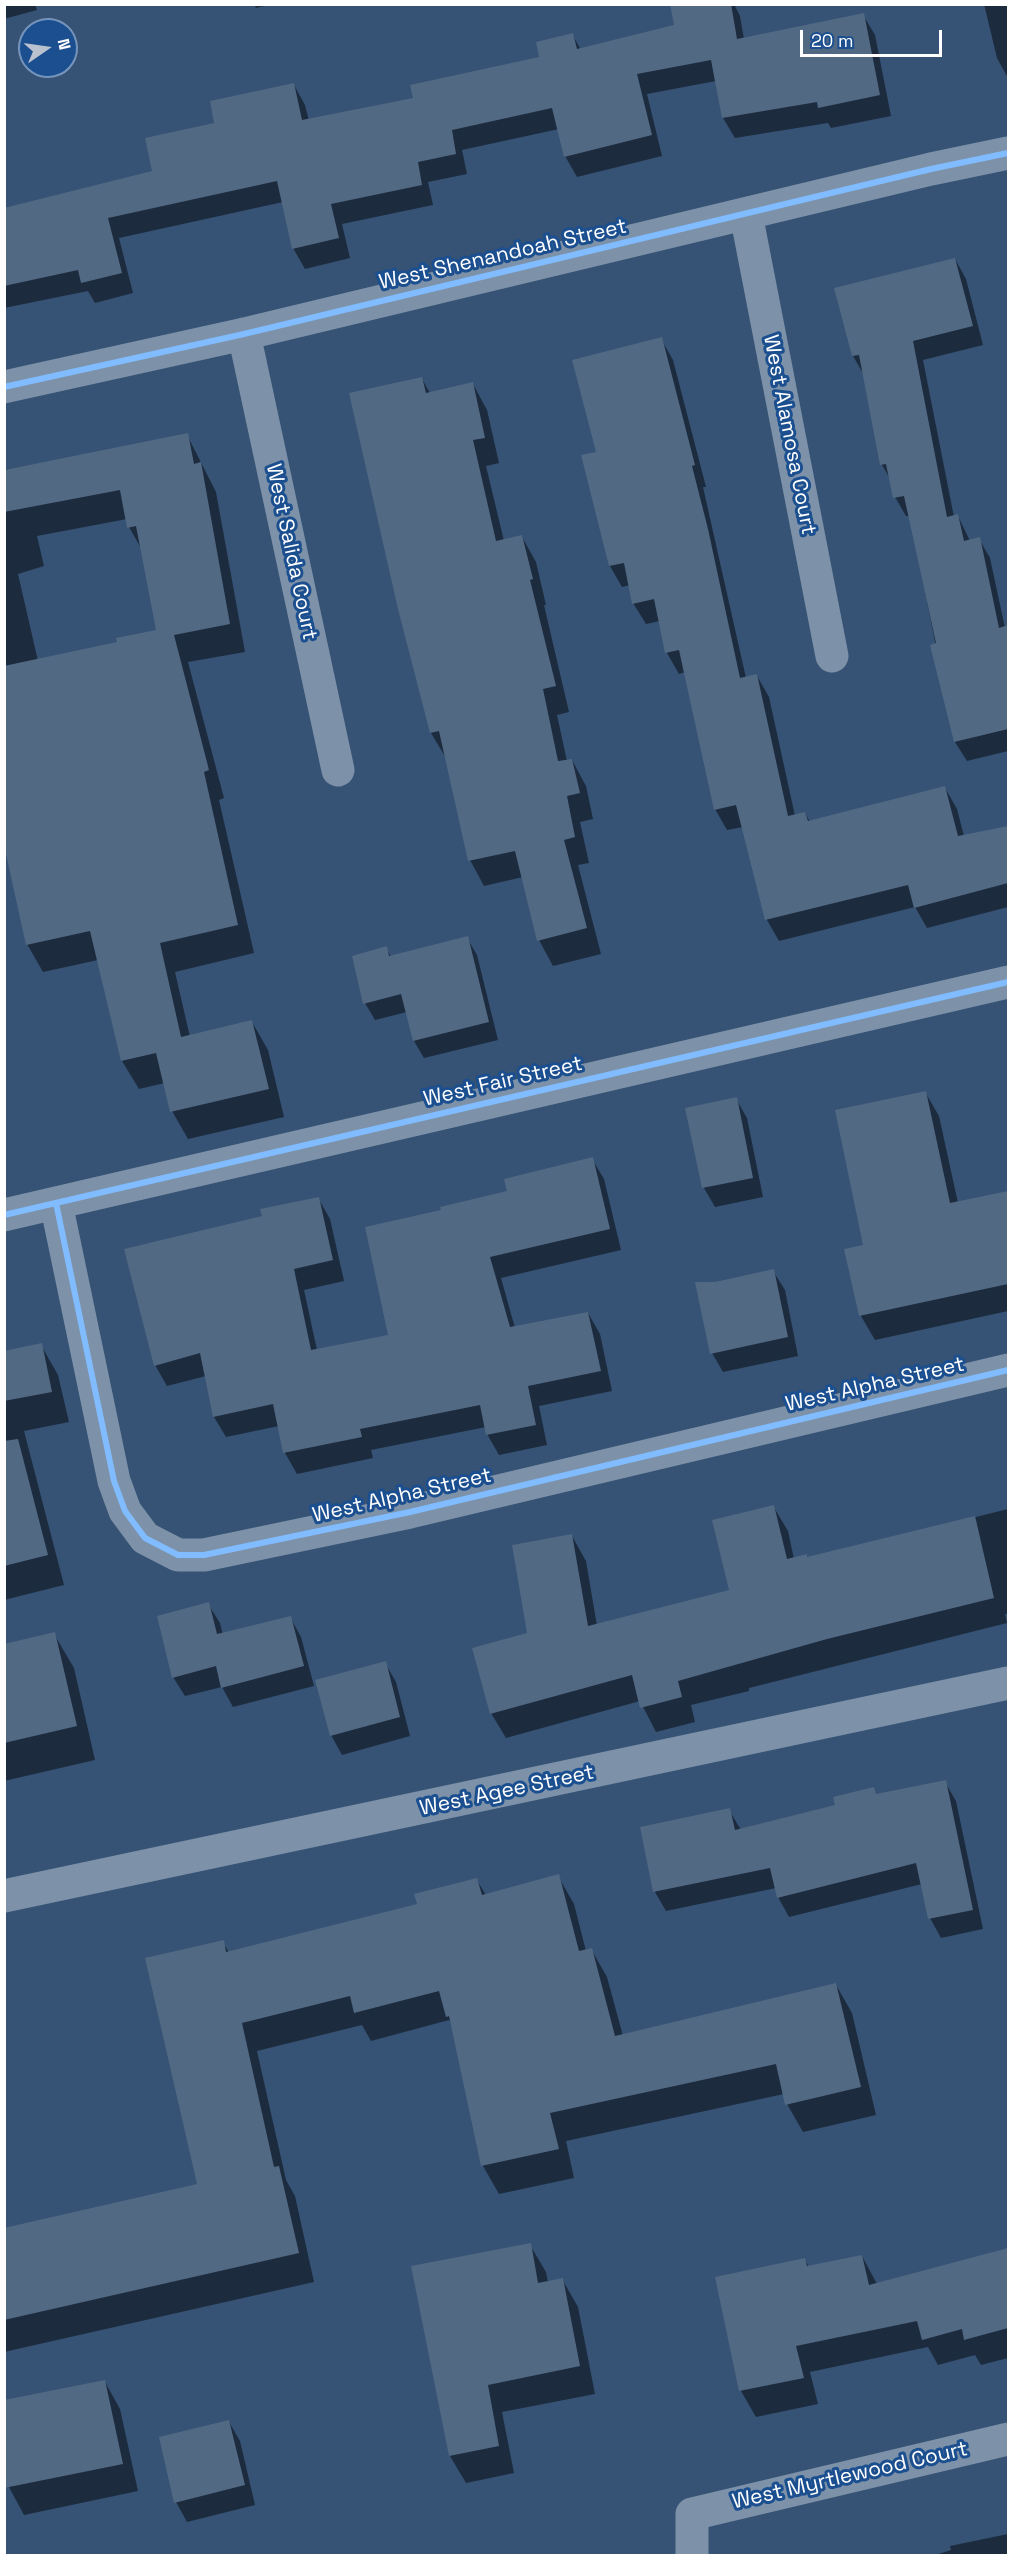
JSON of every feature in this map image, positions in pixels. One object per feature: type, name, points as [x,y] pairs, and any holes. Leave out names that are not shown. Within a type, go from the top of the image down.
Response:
[{"type":"street","name":"West Shenandoah Street","points":[[4,387],[244,334],[931,169],[1008,153]]},
{"type":"street","name":"West Alamosa Court","points":[[746,214],[832,656]]},
{"type":"street","name":"West Salida Court","points":[[244,334],[338,770]]},
{"type":"street","name":"West Fair Street","points":[[4,1215],[1008,982]]},
{"type":"street","name":"West Alpha Street","points":[[56,1203],[114,1481],[125,1511],[145,1538],[178,1555],[204,1555],[410,1512],[1008,1370]]},
{"type":"street","name":"West Agee Street","points":[[4,1896],[1008,1683]]},
{"type":"street","name":"West Myrtlewood Court","points":[[692,2556],[693,2514],[1008,2439]]},
{"type":"building","points":[[670,4],[731,4],[737,39],[864,13],[880,95],[818,108],[817,102],[722,118],[711,60],[637,74],[652,135],[564,157],[552,108],[452,130],[456,154],[418,162],[422,185],[331,204],[339,238],[292,249],[277,181],[108,218],[122,273],[81,283],[78,270],[4,286],[4,208],[152,171],[145,138],[214,123],[210,101],[294,83],[302,120],[413,98],[410,85],[539,57],[536,42],[573,33],[577,49],[674,25]]},
{"type":"building","points":[[955,258],[973,326],[913,341],[947,517],[958,514],[964,541],[980,537],[999,628],[1008,625],[1008,729],[954,742],[930,645],[936,643],[904,496],[893,498],[886,464],[880,465],[859,355],[852,356],[834,288]]},
{"type":"building","points":[[662,337],[695,465],[692,466],[740,678],[757,674],[788,816],[805,812],[808,821],[945,786],[958,836],[1008,826],[1008,883],[914,908],[908,885],[765,920],[736,805],[714,810],[679,650],[665,653],[654,599],[632,604],[624,563],[609,566],[581,455],[596,452],[572,360]]},
{"type":"building","points":[[422,377],[426,393],[473,382],[485,438],[473,440],[496,541],[522,535],[533,579],[530,580],[556,686],[543,689],[558,761],[572,759],[580,793],[567,796],[575,837],[564,840],[587,928],[537,941],[515,851],[468,861],[439,731],[430,733],[398,609],[349,393]]},
{"type":"building","points":[[188,433],[194,464],[201,462],[230,624],[174,635],[209,770],[204,772],[238,925],[160,943],[181,1037],[252,1020],[269,1089],[170,1112],[156,1053],[121,1061],[90,931],[26,945],[4,845],[4,666],[117,642],[116,638],[156,630],[136,526],[127,528],[120,490],[4,512],[4,470]]},
{"type":"building","points":[[468,936],[489,1022],[413,1041],[401,994],[363,1004],[352,956],[387,946],[389,956]]},
{"type":"building","points":[[926,1091],[950,1203],[1008,1191],[1008,1284],[859,1316],[844,1249],[863,1245],[835,1110]]},
{"type":"building","points":[[737,1097],[753,1178],[702,1188],[685,1108]]},
{"type":"building","points":[[593,1157],[610,1229],[490,1257],[510,1327],[588,1312],[601,1371],[528,1386],[536,1425],[486,1435],[480,1405],[360,1429],[362,1437],[283,1453],[273,1404],[213,1417],[200,1353],[154,1366],[124,1249],[262,1216],[260,1209],[319,1197],[333,1260],[294,1269],[311,1350],[388,1335],[365,1227],[441,1210],[440,1207],[507,1191],[504,1179]]},
{"type":"building","points":[[774,1269],[788,1337],[710,1354],[695,1282],[715,1282]]},
{"type":"building","points":[[42,1343],[52,1392],[4,1401],[4,1351]]},
{"type":"building","points":[[18,1439],[48,1555],[4,1566],[4,1441]]},
{"type":"building","points":[[774,1505],[787,1559],[807,1554],[807,1557],[975,1516],[994,1598],[827,1639],[678,1681],[682,1697],[640,1708],[632,1675],[490,1714],[472,1648],[527,1633],[512,1545],[572,1534],[588,1626],[729,1590],[712,1520]]},
{"type":"building","points":[[209,1602],[217,1634],[291,1616],[304,1666],[221,1688],[216,1666],[172,1678],[157,1616]]},
{"type":"building","points":[[55,1632],[77,1726],[4,1743],[4,1644]]},
{"type":"building","points":[[386,1661],[400,1717],[330,1736],[315,1680]]},
{"type":"building","points":[[946,1780],[973,1910],[928,1919],[916,1863],[777,1898],[770,1868],[653,1892],[640,1827],[730,1808],[735,1830],[835,1805],[833,1797],[874,1787],[876,1794]]},
{"type":"building","points":[[559,1874],[579,1951],[592,1948],[615,2036],[836,1983],[861,2087],[785,2105],[776,2064],[550,2113],[559,2149],[481,2166],[449,2016],[446,2017],[439,1991],[354,2013],[350,1996],[242,2023],[274,2167],[279,2166],[299,2253],[4,2320],[4,2228],[197,2184],[145,1958],[224,1940],[226,1952],[417,1904],[414,1894],[477,1878],[482,1895]]},
{"type":"building","points":[[531,2243],[538,2283],[563,2278],[580,2366],[488,2385],[499,2446],[449,2456],[411,2266]]},
{"type":"building","points":[[1008,2248],[1008,2328],[964,2340],[962,2329],[922,2340],[917,2321],[796,2346],[804,2378],[739,2391],[715,2277],[805,2258],[807,2266],[862,2255],[869,2285]]},
{"type":"building","points":[[105,2380],[123,2464],[4,2488],[4,2400]]},
{"type":"building","points":[[229,2420],[245,2485],[174,2503],[159,2437]]},
{"type":"cycle path","points":[[4,387],[244,334],[931,169],[1008,153]]},
{"type":"cycle path","points":[[4,1215],[1008,982]]},
{"type":"cycle path","points":[[56,1203],[114,1481],[125,1511],[145,1538],[178,1555],[204,1555],[410,1512],[1008,1370]]}]
